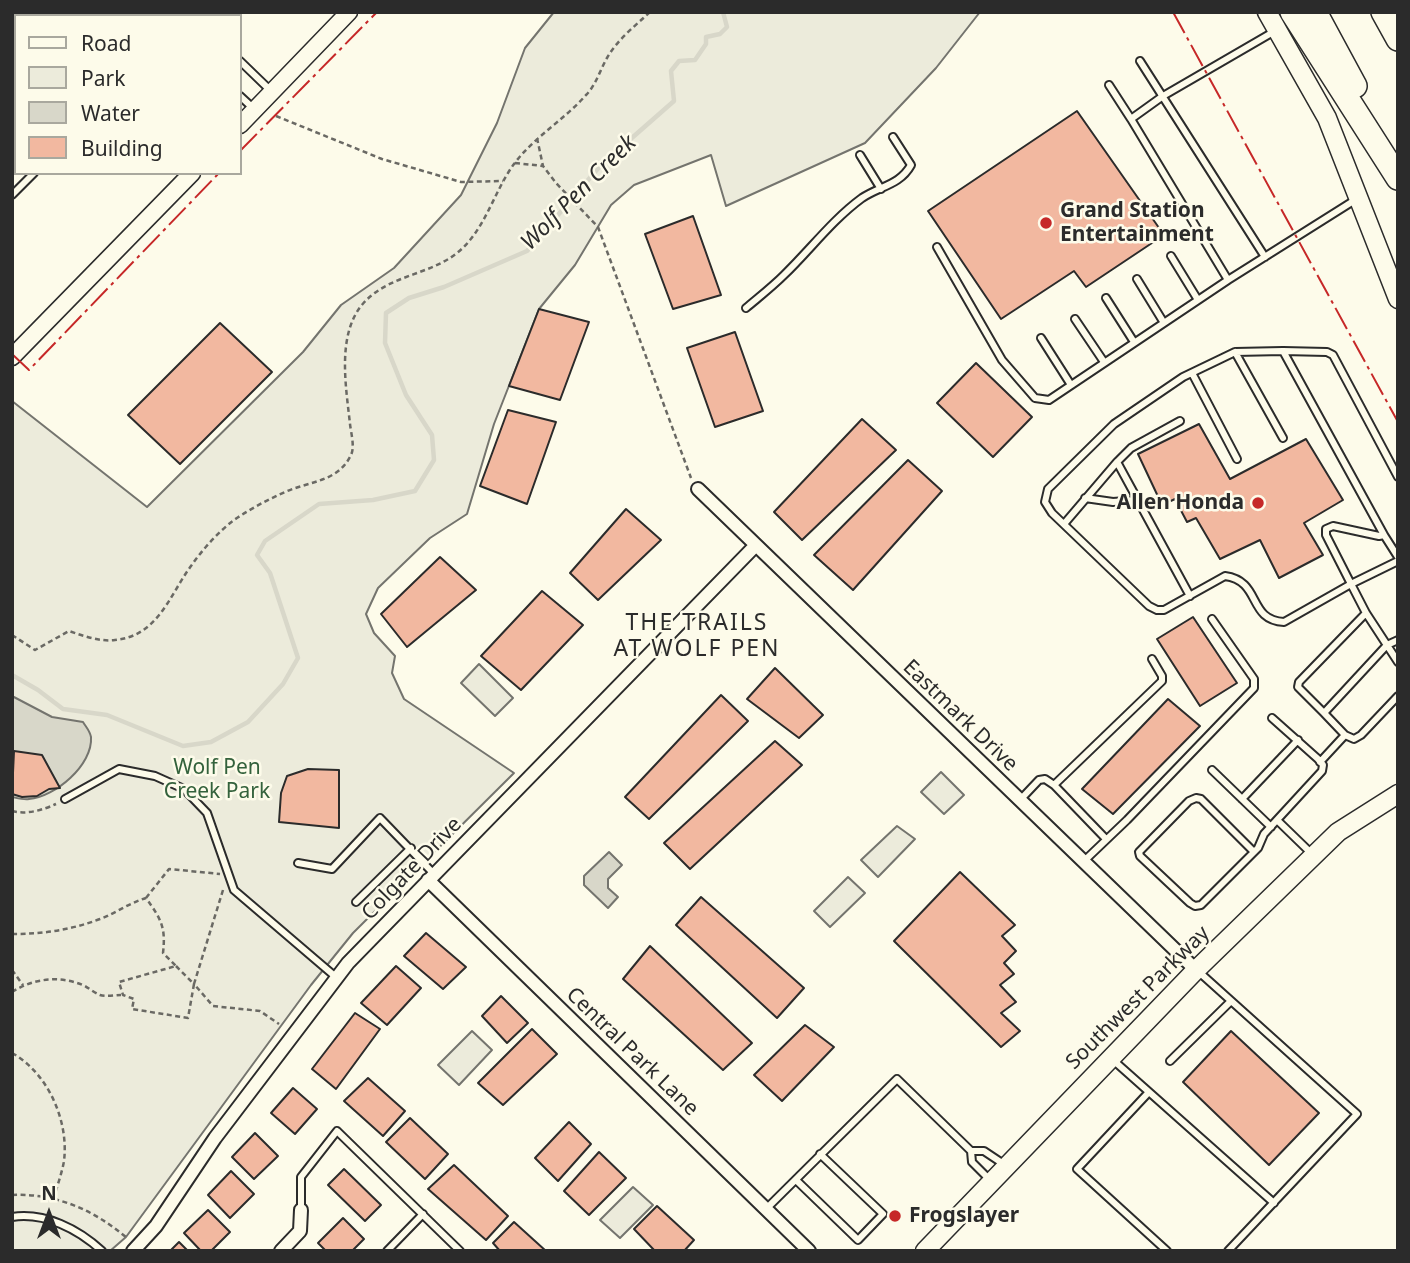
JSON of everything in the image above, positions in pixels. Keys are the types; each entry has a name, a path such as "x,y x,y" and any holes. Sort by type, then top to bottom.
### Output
{"highway":[{"path":"1292,12 1398,178"},
{"path":"1315,12 1398,163"},
{"path":"1383,12 1398,39"}],"main road":[{"path":"1267,12 1327,118 1398,299"},
{"name":"Southwest Parkway","path":"925,1251 1005,1165 1196,970 1314,855 1338,832 1398,794"}],"street":[{"path":"242,123 349,12"},
{"path":"12,357 190,175"},
{"name":"Eastmark Drive","path":"698,489 1196,970"},
{"name":"Colgate Drive","path":"134,1249 156,1226 215,1138 348,963 756,545"},
{"name":"Central Park Lane","path":"431,877 809,1251"},
{"path":"281,1251 300,1231 301,1210"}],"lane":[{"path":"1131,119 1163,96 1276,30"},
{"path":"1140,61 1265,257"},
{"path":"242,63 271,91"},
{"path":"1110,85 1228,280"},
{"path":"242,98 254,110"},
{"path":"746,308 864,197 906,173 911,164 893,137"},
{"path":"860,155 881,189"},
{"path":"12,195 32,175"},
{"path":"937,247 1002,360 1035,398 1049,400 1228,280 1359,198"},
{"path":"1171,256 1198,300"},
{"path":"1138,279 1164,323"},
{"path":"1106,298 1134,342"},
{"path":"1075,319 1104,362"},
{"path":"1041,338 1071,385"},
{"path":"1283,351 1398,559 1284,622 1272,621 1263,615 1245,583 1225,576 1164,610 1157,610 1052,513 1045,502 1048,489 1114,424 1192,373 1235,352 1283,351 1327,352 1332,355 1398,477"},
{"path":"1235,352 1283,438"},
{"path":"1192,373 1237,459"},
{"path":"1064,524 1131,448 1180,421"},
{"path":"1117,462 1190,596"},
{"path":"1086,498 1113,502 1139,500"},
{"path":"1384,535 1333,526 1326,529 1326,535 1366,613 1398,662"},
{"path":"1366,613 1299,681 1298,687 1345,735 1354,739 1398,696"},
{"path":"1083,862 1254,688 1254,679 1212,619"},
{"path":"1324,713 1387,645 1398,640"},
{"path":"1054,785 1162,681 1152,659"},
{"path":"1254,852 1201,799 1196,798 1189,801 1139,852 1140,856 1195,906 1201,905 1254,852 1271,827 1322,771 1323,765 1272,718"},
{"path":"1320,762 1345,735"},
{"path":"1242,799 1298,740"},
{"path":"65,799 119,769 155,776 184,789 206,813 234,891 337,978"},
{"path":"1212,770 1271,827"},
{"path":"1019,800 1039,780 1045,779 1106,839"},
{"path":"298,863 332,869 380,818 411,848 431,877"},
{"path":"1277,820 1314,855"},
{"path":"356,902 411,848"},
{"path":"1196,970 1357,1114 1228,1251"},
{"path":"1170,1061 1231,1001"},
{"path":"1111,1058 1274,1203"},
{"path":"766,1209 897,1079 971,1151 972,1162 992,1181"},
{"path":"1149,1092 1077,1169 1167,1251"},
{"path":"301,1210 301,1177 337,1131 460,1251"},
{"path":"971,1151 984,1151 1005,1165"},
{"path":"796,1180 858,1240 883,1214 820,1154"},
{"path":"387,1251 423,1214"},
{"path":"12,1217 52,1220 77,1231 102,1251"}],"path":[{"path":"12,635 35,650 69,631 100,640 117,640 136,635 151,626 190,567 222,529 252,508 287,491 325,480 343,470 353,452 346,343 351,324 361,306 380,288 428,269 458,253 476,232 515,163 537,138 565,118 589,92 608,56 629,30 650,12"},
{"path":"276,116 382,159 461,182 503,181"},
{"path":"537,138 543,166 556,183 587,213 602,236 687,469 698,489"},
{"path":"515,163 543,166"},
{"path":"12,811 19,813 44,809 65,799"},
{"path":"12,934 71,929 103,918 129,903 146,898 169,869 228,874 194,984 188,1018 132,1010 134,999 123,995 101,996 83,985 63,980 42,979 12,992"},
{"path":"146,898 159,916 165,933 163,953 212,1006 260,1011 279,1024"},
{"path":"123,995 119,982 176,966"},
{"path":"12,970 23,985"},
{"path":"12,1053 39,1077 55,1101 61,1121 64,1160 54,1198"},
{"path":"12,1195 54,1198 89,1212 107,1222 134,1249"}],"green space":[{"name":"Wolf Pen Creek Park","path":"554,12 980,12 936,68 865,143 726,206 711,155 634,185 611,205 575,265 539,309 494,424 467,514 430,538 378,588 366,614 374,633 395,656 392,673 404,699 514,773 353,933 311,985 126,1237 110,1251 12,1251 12,401 147,507 303,352 341,305 394,268 461,195 497,123 525,48"},
{"path":"479,664 513,698 495,716 461,683"},
{"path":"941,772 964,795 944,814 921,792"},
{"path":"897,826 915,839 878,877 861,860"},
{"path":"848,877 865,893 830,927 814,911"},
{"path":"472,1031 492,1050 459,1085 438,1065"},
{"path":"633,1187 653,1205 620,1238 600,1220"}],"water":[{"path":"12,696 52,717 83,722 91,737 90,748 79,768 61,786 39,797 12,797"},
{"path":"609,852 622,865 608,879 608,888 618,897 608,908 584,885 584,876"}],"building":[{"name":"Grand Station Entertainment","path":"1077,111 1164,235 1086,287 1074,271 1001,319 928,211"},
{"path":"693,216 721,295 673,309 645,234"},
{"path":"539,309 589,322 560,400 509,386"},
{"path":"220,323 272,372 180,464 128,415"},
{"path":"735,332 763,411 715,427 687,348"},
{"path":"976,363 1032,417 993,457 937,403"},
{"path":"508,410 556,422 527,504 480,486"},
{"path":"862,419 896,450 802,540 774,512"},
{"name":"Allen Honda","path":"1199,424 1230,479 1306,439 1343,500 1304,523 1323,555 1279,578 1260,540 1220,559 1196,518 1187,522 1175,499 1162,505 1138,454"},
{"path":"908,460 942,491 853,590 814,555"},
{"path":"626,509 661,540 598,600 570,573"},
{"path":"440,557 476,590 407,647 381,614"},
{"path":"542,591 583,625 521,690 481,656"},
{"path":"1193,617 1237,683 1200,706 1157,639"},
{"path":"775,668 823,715 799,738 747,699"},
{"path":"721,695 748,721 649,819 625,797"},
{"path":"1168,699 1200,726 1113,814 1082,789"},
{"path":"775,741 802,765 690,869 664,843"},
{"path":"14,751 42,755 60,788 49,789 37,796 22,797 12,794"},
{"path":"308,769 339,770 339,828 279,822 281,793 287,776"},
{"path":"960,872 1015,925 1002,936 1016,951 1004,963 1014,974 1000,985 1016,1002 1001,1013 1020,1031 1001,1047 894,941"},
{"path":"701,897 804,988 777,1018 676,925"},
{"path":"426,933 466,967 443,989 404,956"},
{"path":"650,946 752,1043 723,1070 623,979"},
{"path":"396,966 421,988 387,1025 361,1003"},
{"path":"501,996 528,1023 507,1043 482,1016"},
{"path":"355,1013 380,1029 336,1089 312,1069"},
{"path":"805,1025 834,1047 782,1101 754,1075"},
{"path":"532,1029 557,1054 503,1105 478,1083"},
{"path":"1231,1031 1319,1113 1269,1165 1183,1082"},
{"path":"368,1078 405,1111 383,1136 344,1101"},
{"path":"293,1088 317,1109 295,1134 271,1113"},
{"path":"410,1118 448,1154 425,1179 386,1142"},
{"path":"569,1122 591,1144 558,1181 535,1158"},
{"path":"255,1133 278,1156 254,1179 232,1157"},
{"path":"599,1152 626,1178 589,1215 564,1191"},
{"path":"454,1165 508,1216 486,1240 428,1189"},
{"path":"344,1169 381,1205 365,1221 328,1185"},
{"path":"231,1171 254,1194 230,1218 208,1195"},
{"path":"657,1206 694,1240 684,1251 655,1251 634,1229"},
{"path":"208,1210 230,1232 211,1251 201,1251 184,1233"},
{"path":"343,1218 364,1239 352,1251 326,1251 318,1243"},
{"path":"514,1222 546,1251 500,1251 493,1243"},
{"path":"179,1242 188,1251 170,1251"}],"waterway":[{"name":"Wolf Pen Creek","path":"12,675 63,709 107,715 183,746 211,742 248,722 283,684 298,658 270,573 257,555 265,541 319,504 373,500 415,491 434,460 432,435 406,395 385,343 386,313 409,298 444,287 527,251 601,165 674,101 671,71 679,61 695,60 706,44 706,37 720,34 727,27 723,12"}],"power":[{"path":"242,149 377,12"},
{"path":"1173,12 1398,422"},
{"path":"12,354 29,370 217,175"}],"place":[{"name":"Grand Station Entertainment","path":"1046,223"},
{"name":"Allen Honda","path":"1258,503"},
{"name":"Frogslayer","path":"895,1216"}],"district":[{"name":"THE TRAILS AT WOLF PEN","path":"697,636"}]}
